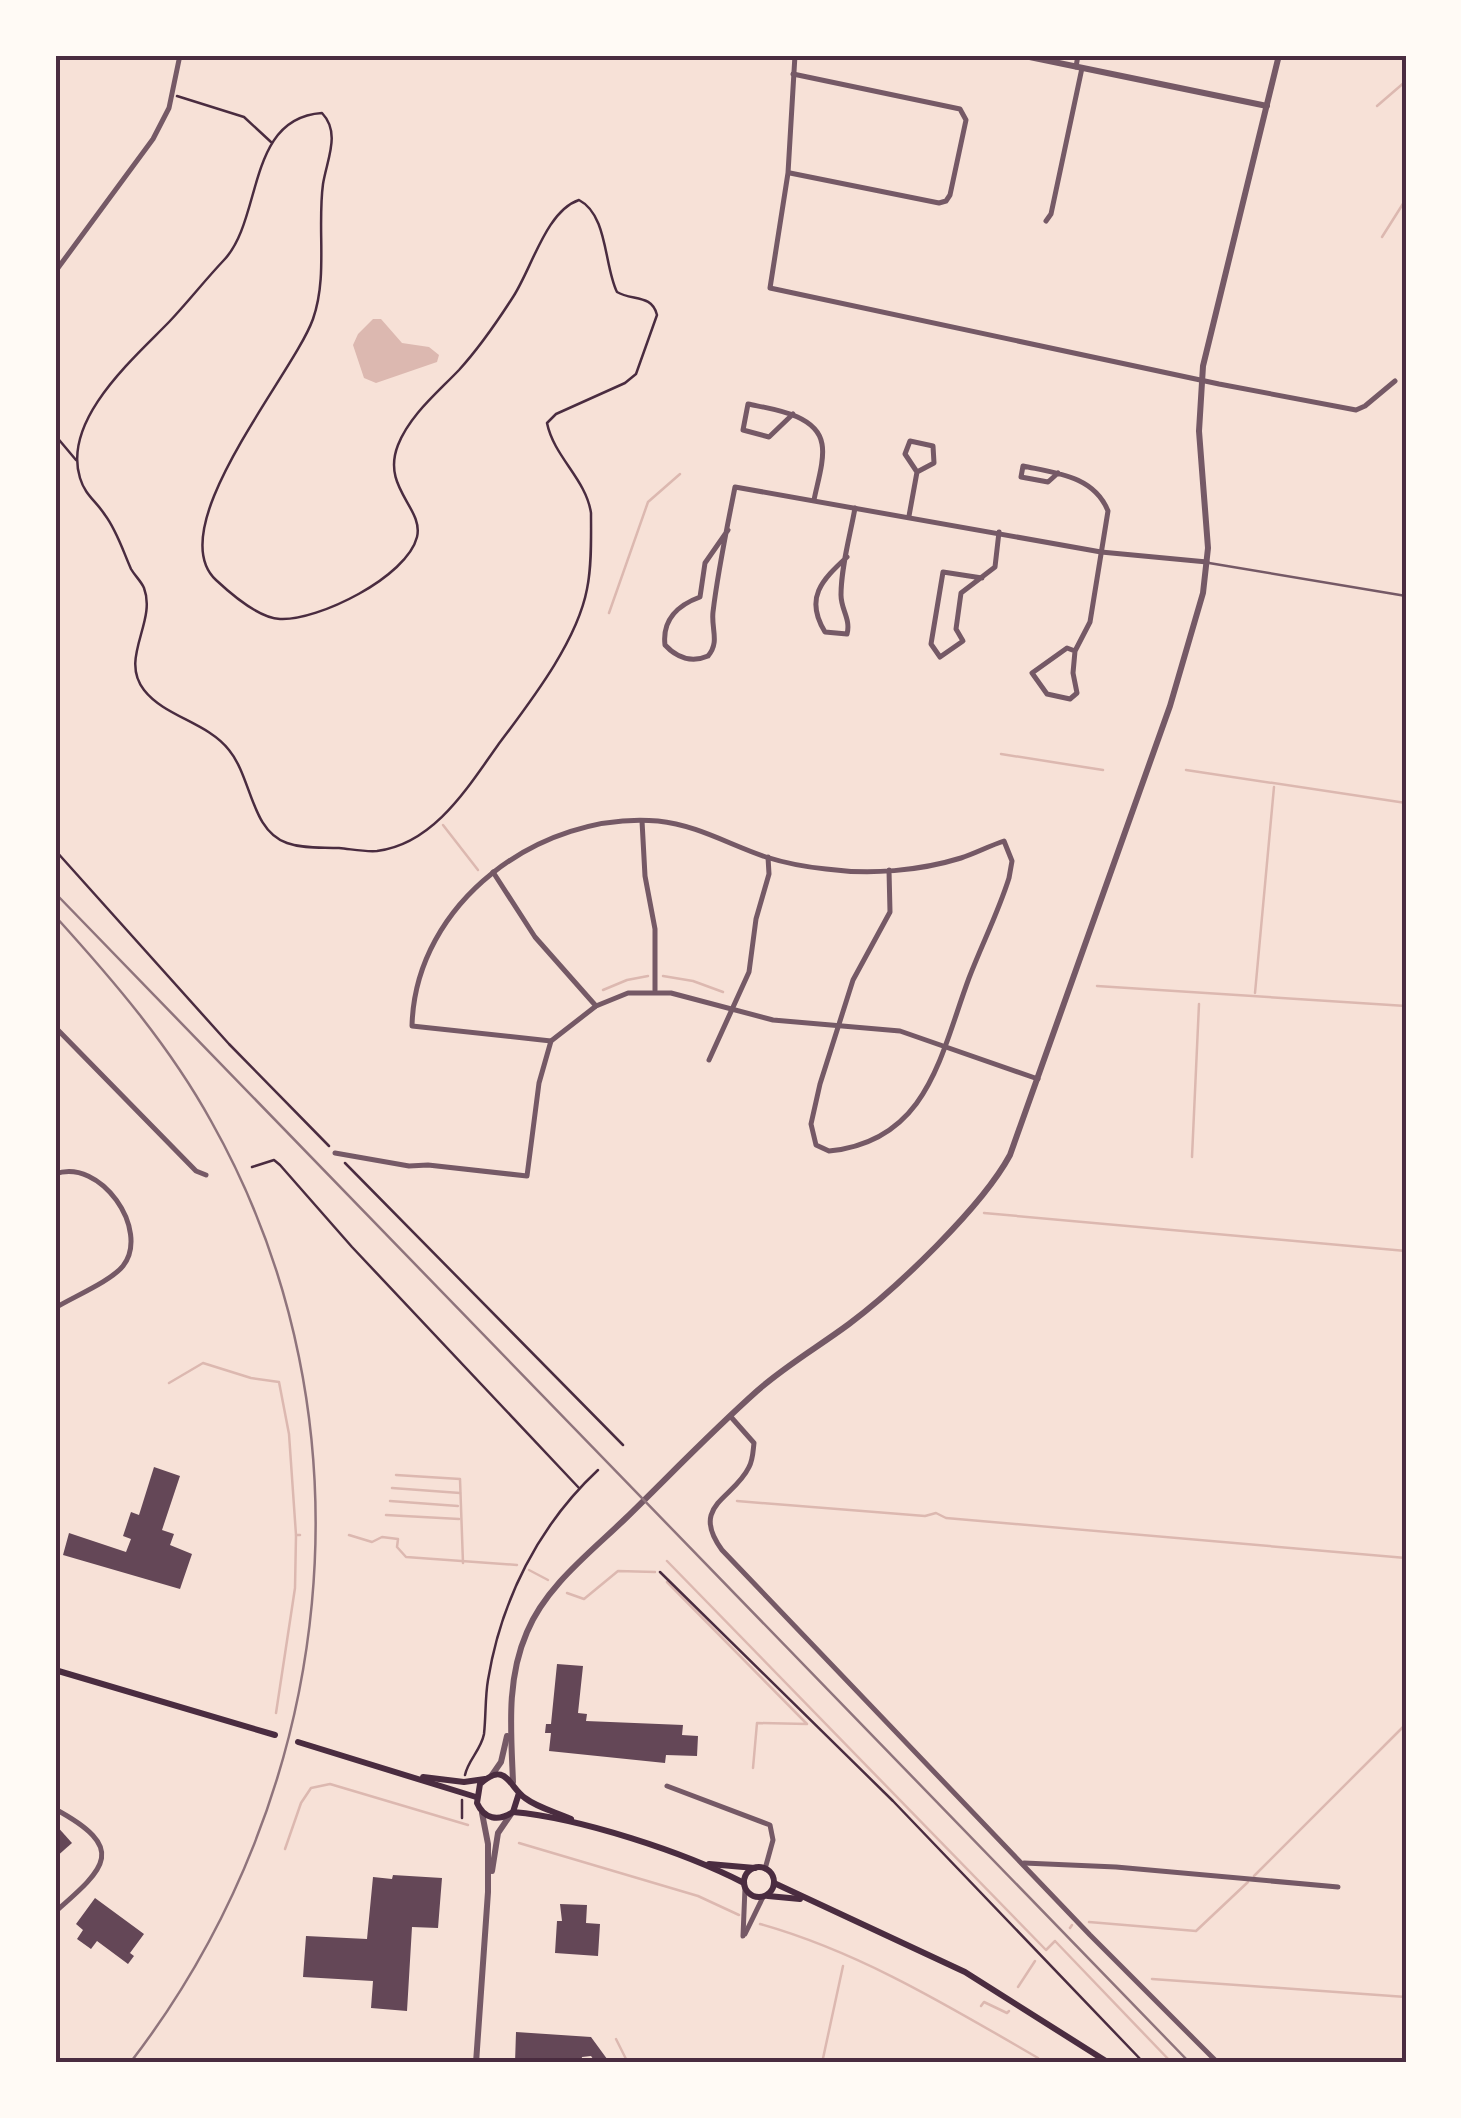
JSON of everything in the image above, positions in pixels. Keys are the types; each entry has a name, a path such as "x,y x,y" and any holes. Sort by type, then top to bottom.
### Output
{"main road":[{"path":"55,1670 275,1736"},
{"path":"298,1742 476,1798 482,1812 492,1818 512,1813 584,1825"},
{"path":"412,1777 464,1782 502,1776 513,1782 519,1793 584,1825 702,1864 744,1886 752,1896 804,1899"},
{"path":"476,1798 488,1778"},
{"path":"512,1813 519,1793"},
{"path":"702,1864 766,1869 774,1882 804,1899 862,1921 965,1972 1109,2063"},
{"path":"744,1886 746,1874 754,1868"},
{"path":"765,1896 774,1882"}],"street":[{"path":"55,272 153,139 168,108 180,55"},
{"path":"795,55 788,173 770,288 1356,410 1395,381"},
{"path":"1020,55 1267,106"},
{"path":"1046,221 1051,214 1079,68 1078,55"},
{"path":"488,1778 501,1762 510,1725 518,1656 541,1607 572,1570 772,1379 864,1312 966,1214 1010,1154 1170,706 1198,612 1208,562 1201,380 1212,320 1279,55"},
{"path":"788,173 938,203 946,201 966,120 960,109 794,74"},
{"path":"792,414 769,438 743,430 748,404 792,414 816,434 822,445 814,500"},
{"path":"910,516 917,472 905,454 910,440 936,450 934,463 917,472"},
{"path":"1058,473 1048,482 1021,477 1023,466 1058,473 1074,478 1095,490 1108,511 1090,622 1075,651 1073,673 1077,692 1070,698 1047,694 1032,672 1067,648 1075,651"},
{"path":"714,601 700,598 674,612 664,638 670,650 690,660 708,656 714,648 714,601 735,487 1101,552 1208,562"},
{"path":"847,557 820,582 816,617 825,632 847,634 850,624 840,598 847,557 855,508"},
{"path":"700,598 705,563 728,530"},
{"path":"982,578 943,572 931,644 940,657 963,641 956,629 962,593 982,578 995,568 999,532"},
{"path":"642,821 645,876 655,929 655,990"},
{"path":"551,1042 412,1026 412,1000 430,950 458,909 493,872 520,852 557,834 599,823 642,821 693,828 768,858 825,869 889,870 946,862 1004,841 1011,854 1012,869 928,1088 901,1122 874,1140 829,1152 813,1140 811,1124 853,980 890,912 889,870"},
{"path":"709,1060 749,972 756,919 770,874 768,858"},
{"path":"493,872 535,936 596,1006"},
{"path":"335,1153 410,1166 527,1176 542,1063 551,1042 596,1006 628,993 655,990 773,1020 900,1030 1038,1079"},
{"path":"55,1027 196,1171 206,1175"},
{"path":"55,1174 80,1170 104,1184 127,1221 131,1241 127,1258 117,1272 55,1308"},
{"path":"731,1417 754,1443 752,1463 715,1505 710,1526 714,1539 1218,2063"},
{"path":"510,1725 513,1782"},
{"path":"668,1786 770,1826 774,1840 766,1869"},
{"path":"55,1809 84,1825 100,1848 100,1866 55,1912"},
{"path":"476,2063 488,1892 487,1831 482,1812"},
{"path":"488,1892 498,1833 512,1813"},
{"path":"1024,1863 1116,1867 1338,1887"},
{"path":"744,1886 743,1936 765,1896"}],"lane":[{"path":"1208,562 1406,596"}],"path":[{"path":"177,96 244,117 272,143"},
{"path":"55,435 76,460 89,498 104,512 132,572 144,588 148,610 138,645 136,676 144,690 200,725 229,750 244,773 272,837 312,848 378,851 397,845 441,819 456,804 534,698 578,615 587,590 589,501 550,438 547,423 556,414 625,383 636,374 657,315 655,306 646,299 617,292 606,266 601,234 587,204 579,200 567,204 545,234 529,272 487,336 417,413 400,440 392,462 396,484 418,526 418,536 409,552 377,581 341,604 304,617 276,619 227,590 202,561 202,537 215,493 313,319 321,280 320,210 333,136 332,123 322,113 309,114 272,143 259,171 240,240 105,389 85,426 76,460"},
{"path":"55,850 229,1044 623,1445"},
{"path":"252,1167 267,1160 280,1165 579,1488"},
{"path":"464,1777 481,1745 488,1679 510,1600 538,1543 579,1488 598,1470"},
{"path":"660,1572 893,1801 1144,2063"},
{"path":"462,1795 462,1818"}],"shaded area":[{"path":"373,319 381,319 402,343 429,347 439,355 437,362 376,383 364,378 353,345"}],"building":[{"path":"154,1467 180,1476 162,1530 174,1534 170,1545 192,1554 180,1589 63,1555 69,1533 126,1552 131,1539 123,1536 131,1512 139,1515"},
{"path":"557,1664 583,1666 578,1713 587,1714 586,1721 683,1725 682,1735 698,1736 697,1756 666,1755 665,1763 549,1751 551,1733 545,1733 546,1724 551,1724"},
{"path":"55,1824 72,1843 55,1858"},
{"path":"393,1875 442,1878 438,1928 412,1927 407,2011 371,2008 373,1981 303,1977 306,1936 367,1939 373,1877 392,1879"},
{"path":"95,1898 144,1934 130,1953 134,1956 128,1964 97,1941 91,1949 77,1939 83,1930 76,1924"},
{"path":"560,1904 587,1905 586,1923 600,1924 598,1956 555,1953 557,1921 562,1921"},
{"path":"516,2032 591,2037 610,2063 596,2063 591,2056 582,2057 581,2063 515,2063"}],"waterway":[{"path":"1377,106 1406,81"},
{"path":"1382,237 1406,199"},
{"path":"609,613 648,502 680,474"},
{"path":"1001,754 1103,770"},
{"path":"1186,770 1406,803"},
{"path":"1255,993 1274,787"},
{"path":"443,825 478,870"},
{"path":"603,990 648,976"},
{"path":"663,976 723,992"},
{"path":"1097,986 1406,1006"},
{"path":"1192,1157 1199,1004"},
{"path":"984,1213 1406,1251"},
{"path":"169,1383 203,1363 279,1382 289,1434 296,1535"},
{"path":"396,1475 460,1479 463,1563"},
{"path":"392,1488 460,1493"},
{"path":"390,1501 458,1506"},
{"path":"737,1501 925,1516 936,1513 946,1518 1406,1558"},
{"path":"386,1515 459,1519"},
{"path":"276,1713 295,1588 296,1535 300,1535"},
{"path":"349,1535 372,1542 382,1537 398,1539 397,1547 406,1557 517,1565"},
{"path":"667,1561 1046,1950 1055,1941 1172,2063"},
{"path":"529,1570 548,1580"},
{"path":"567,1593 584,1599 618,1571 655,1572"},
{"path":"667,1582 807,1724 757,1723 753,1768"},
{"path":"1254,1876 1406,1724"},
{"path":"285,1849 301,1803 311,1788 330,1784 468,1825"},
{"path":"519,1843 698,1896 739,1915"},
{"path":"1089,1922 1196,1931 1248,1882"},
{"path":"760,1924 833,1950 904,1982 1038,2058 1034,2063"},
{"path":"1018,1987 1035,1961"},
{"path":"822,2063 843,1966"},
{"path":"1152,1979 1406,1997"},
{"path":"981,2006 984,2002 1009,2011"},
{"path":"616,2039 628,2063"}],"railway":[{"path":"55,893 1190,2063"},
{"path":"55,916 119,989 177,1066 211,1121 265,1237 299,1357 314,1480 312,1603 292,1725 254,1844 200,1957 130,2063"}]}
